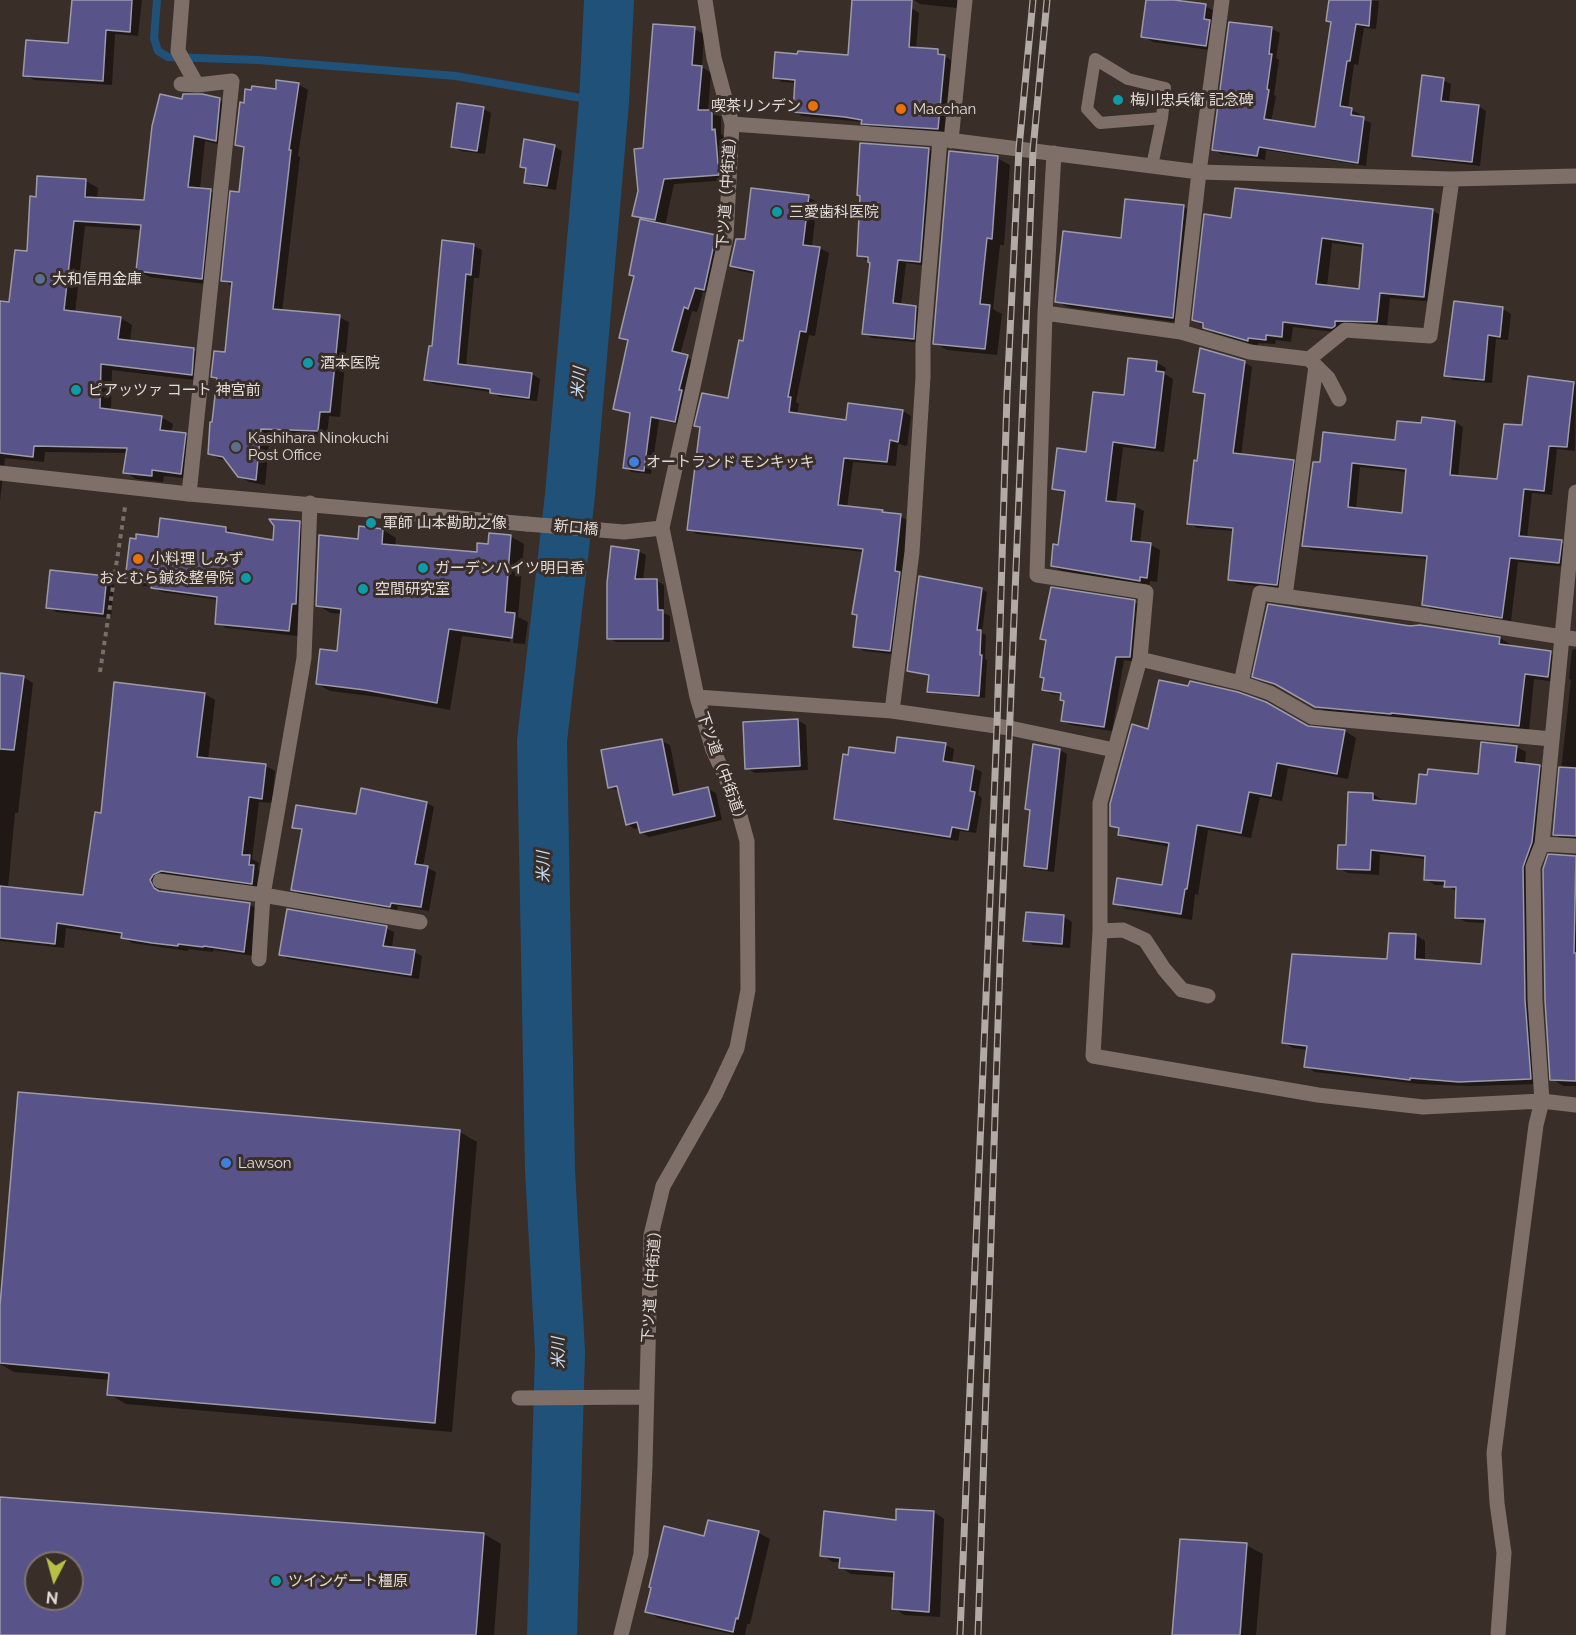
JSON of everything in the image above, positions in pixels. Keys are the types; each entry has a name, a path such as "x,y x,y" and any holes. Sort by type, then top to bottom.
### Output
{"street":[{"path":"182,0 178,51 189,85 232,81 189,494"},
{"name":"下ツ道（中街道）","path":"621,1635 641,1554 651,1235 663,1186 715,1095 737,1048 748,990 747,841 735,798 713,750 697,698 662,528 726,237 732,124 714,58 705,0"},
{"path":"892,711 912,552 923,344 946,140 965,0"},
{"path":"1181,332 1222,0"},
{"path":"732,124 946,140 1199,172 1452,179 1576,176"},
{"path":"1054,153 1045,313 1037,575 1146,592 1140,659 1100,803 1100,931 1093,1056 1318,1095 1423,1107 1542,1101 1576,1105"},
{"path":"1286,596 1312,363 1345,330 1431,336 1452,179"},
{"path":"1045,313 1181,332 1250,352 1312,363 1328,378 1339,399"},
{"name":"新口橋","path":"0,473 189,494 527,524 624,532 662,528"},
{"path":"1498,1635 1504,1553 1497,1503 1494,1453 1536,1125 1542,1101 1535,1000 1533,867 1542,844 1551,740 1569,638 1576,492"},
{"path":"259,959 263,895 304,658 310,503"},
{"path":"1241,683 1260,593 1569,638"},
{"path":"1140,659 1241,683 1270,693 1312,717 1551,740"},
{"path":"697,698 892,711 1010,728 1114,750"},
{"path":"1542,844 1576,846"},
{"path":"160,881 263,895 420,922"},
{"path":"1100,931 1124,930 1145,940 1164,969 1182,990 1208,996"},
{"path":"519,1398 646,1396"}],"lane":[{"path":"1152,166 1162,118 1165,88 1128,79 1095,60 1087,109 1100,123 1162,118"}],"path":[{"path":"100,672 128,486"}],"building":[{"path":"72,0 132,0 130,32 106,30 103,81 23,76 26,40 68,43"},
{"path":"852,0 912,0 909,47 938,49 938,54 945,55 938,129 861,124 862,120 793,112 795,80 773,78 775,52 797,54 798,51 848,55"},
{"path":"1146,0 1174,0 1206,4 1204,19 1210,20 1206,46 1141,37"},
{"path":"1329,0 1371,0 1369,26 1356,24 1340,106 1352,108 1351,115 1364,117 1358,163 1259,147 1257,156 1212,150 1229,22 1272,27 1269,54 1272,54 1267,89 1269,90 1264,119 1315,127 1331,22 1326,21"},
{"path":"653,24 695,27 692,65 702,66 698,110 712,110 712,130 715,129 719,175 664,179 655,220 632,216 638,191 634,149 643,148"},
{"path":"1422,75 1444,78 1441,101 1479,105 1472,162 1412,156"},
{"path":"276,80 299,83 289,150 291,150 273,309 340,315 330,412 320,412 318,431 261,429 256,480 238,477 223,457 208,454 217,378 211,377 214,351 225,352 232,282 221,281 230,191 239,192 244,147 235,145 240,102 244,103 245,89 251,90 252,86 276,89"},
{"path":"160,94 182,99 183,94 202,94 220,98 216,141 194,136 188,187 211,189 202,279 136,271 141,225 74,221 64,310 121,317 118,339 194,348 192,375 101,364 100,408 162,416 160,430 186,433 181,474 152,470 152,476 123,473 127,448 34,446 33,457 0,453 0,301 9,302 15,250 27,251 30,196 36,197 37,176 86,179 85,197 144,200 152,126"},
{"path":"457,103 484,107 477,151 451,147"},
{"path":"524,139 555,145 547,186 524,183 526,168 520,167"},
{"path":"860,143 929,148 920,262 898,260 893,303 916,306 914,339 862,334 870,263 868,257 857,256"},
{"path":"949,151 998,156 992,239 987,238 980,304 990,305 985,349 933,344"},
{"path":"751,188 809,195 803,245 820,247 806,332 800,331 788,397 791,397 789,412 846,420 848,403 903,410 898,442 890,440 887,462 844,458 838,505 901,514 895,571 900,572 890,651 853,647 857,615 852,614 863,549 687,530 700,427 694,426 702,393 728,398 739,340 743,341 754,271 730,266 736,239 745,239"},
{"path":"1235,188 1433,209 1424,297 1380,293 1377,322 1335,321 1335,326 1332,328 1283,322 1282,337 1266,335 1266,340 1248,338 1248,341 1203,328 1203,323 1192,320 1204,214 1231,218","holes":["1322,238 1363,244 1359,289 1316,284"]},
{"path":"1125,199 1184,205 1173,318 1055,302 1063,231 1121,238"},
{"path":"640,219 716,235 704,290 695,288 688,309 684,307 672,351 688,355 679,390 682,390 675,422 651,417 644,471 623,468 630,413 613,409 628,340 619,338 634,276 629,275"},
{"path":"442,240 474,244 471,275 466,274 458,364 532,373 529,398 490,393 490,389 424,380 429,346 432,346"},
{"path":"1454,301 1503,307 1500,337 1488,335 1484,380 1444,376"},
{"path":"1200,348 1245,361 1233,453 1294,460 1277,585 1228,580 1233,528 1187,524 1194,460 1197,461 1205,394 1193,392"},
{"path":"1128,358 1157,361 1156,371 1164,372 1155,448 1113,442 1106,501 1135,504 1131,541 1151,543 1147,578 1140,577 1140,581 1051,566 1053,544 1058,545 1065,491 1052,489 1057,448 1086,452 1093,392 1124,395"},
{"path":"1528,376 1574,382 1567,447 1549,446 1544,491 1524,489 1519,536 1562,540 1559,563 1510,558 1502,618 1422,605 1427,556 1302,546 1313,462 1320,462 1323,432 1395,440 1397,421 1421,423 1422,417 1455,421 1450,475 1497,479 1504,424 1522,425","holes":["1352,463 1406,469 1402,513 1348,507"]},
{"path":"160,518 226,527 226,532 273,540 274,526 269,519 300,521 296,604 292,604 289,631 215,624 217,597 151,588 152,583 125,580 130,538 136,539 136,534 158,537"},
{"path":"359,526 383,529 382,544 477,552 477,543 488,544 489,533 511,535 505,612 515,613 512,638 449,629 437,703 316,684 320,649 337,651 341,609 316,606 319,535 358,539"},
{"path":"611,546 639,550 635,579 657,579 658,610 663,610 663,639 607,639 607,583"},
{"path":"50,570 107,576 103,614 46,608"},
{"path":"919,576 982,588 977,630 981,630 980,655 982,655 979,696 927,692 929,675 907,671"},
{"path":"1051,587 1135,600 1130,657 1116,657 1104,727 1061,721 1064,701 1060,700 1061,693 1042,690 1044,678 1040,677 1046,640 1040,639"},
{"path":"1268,604 1500,637 1499,644 1551,651 1548,677 1525,674 1519,726 1315,707 1275,684 1252,677"},
{"path":"0,673 24,676 14,750 0,749"},
{"path":"1159,680 1188,686 1190,681 1238,692 1266,702 1308,726 1345,730 1337,774 1277,763 1271,796 1249,792 1241,833 1197,825 1181,914 1113,904 1117,878 1162,885 1169,843 1118,835 1119,828 1110,826 1110,804 1132,724 1148,729"},
{"path":"114,682 205,693 197,757 266,764 262,799 249,797 242,855 250,855 249,865 254,865 252,884 161,871 153,875 150,880 154,888 159,891 250,903 244,952 204,946 152,943 121,938 122,933 57,923 55,944 0,938 0,886 83,895 95,812 101,813"},
{"path":"798,719 800,766 745,769 743,722"},
{"path":"897,737 946,743 943,761 974,766 970,791 975,792 968,830 952,827 950,837 834,819 843,754 848,755 849,747 895,753"},
{"path":"662,739 673,795 708,787 715,816 640,833 637,822 626,825 617,786 608,788 601,750"},
{"path":"1481,742 1517,746 1515,762 1540,765 1532,842 1523,867 1525,1000 1531,1079 1459,1082 1410,1078 1410,1080 1304,1067 1307,1046 1282,1043 1292,954 1387,959 1389,933 1416,934 1415,959 1481,964 1485,919 1455,918 1456,887 1444,887 1445,881 1424,880 1425,856 1371,850 1370,870 1337,869 1338,845 1346,845 1348,792 1373,793 1373,800 1416,804 1419,774 1427,775 1428,769 1478,774"},
{"path":"1033,744 1060,749 1047,869 1024,866 1030,810 1025,809"},
{"path":"1559,767 1576,768 1576,836 1553,835"},
{"path":"361,788 427,802 415,864 428,866 421,907 391,903 390,907 291,890 302,829 292,828 296,805 356,814"},
{"path":"1548,854 1576,856 1574,953 1576,953 1576,1081 1550,1080 1545,1000 1543,869"},
{"path":"287,909 387,926 383,946 415,950 411,975 279,955"},
{"path":"1026,912 1064,915 1062,944 1023,941"},
{"path":"18,1092 460,1130 435,1423 107,1395 109,1373 0,1363 0,1305"},
{"name":"ツインゲート橿原","path":"0,1497 484,1533 476,1635 0,1635"},
{"path":"896,1509 934,1511 929,1612 892,1609 894,1572 839,1568 840,1558 820,1556 824,1511 896,1520"},
{"path":"708,1520 759,1531 733,1632 645,1612 664,1526 704,1536"},
{"path":"1180,1539 1247,1543 1240,1635 1172,1635"}],"waterway":[{"path":"157,0 154,38 158,51 168,57 258,60 456,76 604,102"},
{"name":"米川","path":"552,1635 560,1352 550,1170 542,741 570,495 604,102 609,0"}],"railway":[{"path":"960,1635 997,726 1007,395 1019,148 1033,0"},
{"path":"978,1635 1000,963 1033,150 1047,0"}],"place":[{"name":"梅川忠兵衛 記念碑","path":"1118,100"},
{"name":"喫茶リンデン","path":"813,106"},
{"name":"Macchan","path":"901,109"},
{"name":"三愛歯科医院","path":"777,212"},
{"name":"大和信用金庫","path":"40,279"},
{"name":"酒本医院","path":"308,363"},
{"name":"ピアッツァ コート 神宮前","path":"76,390"},
{"name":"Kashihara Ninokuchi Post Office","path":"236,447"},
{"name":"オートランド モンキッキ","path":"634,462"},
{"name":"軍師 山本勘助之像","path":"371,523"},
{"name":"小料理 しみず","path":"138,559"},
{"name":"ガーデンハイツ明日香","path":"423,568"},
{"name":"おとむら鍼灸整骨院","path":"246,578"},
{"name":"空間研究室","path":"363,589"},
{"name":"Lawson","path":"226,1163"},
{"name":"ツインゲート橿原","path":"276,1581"}]}
